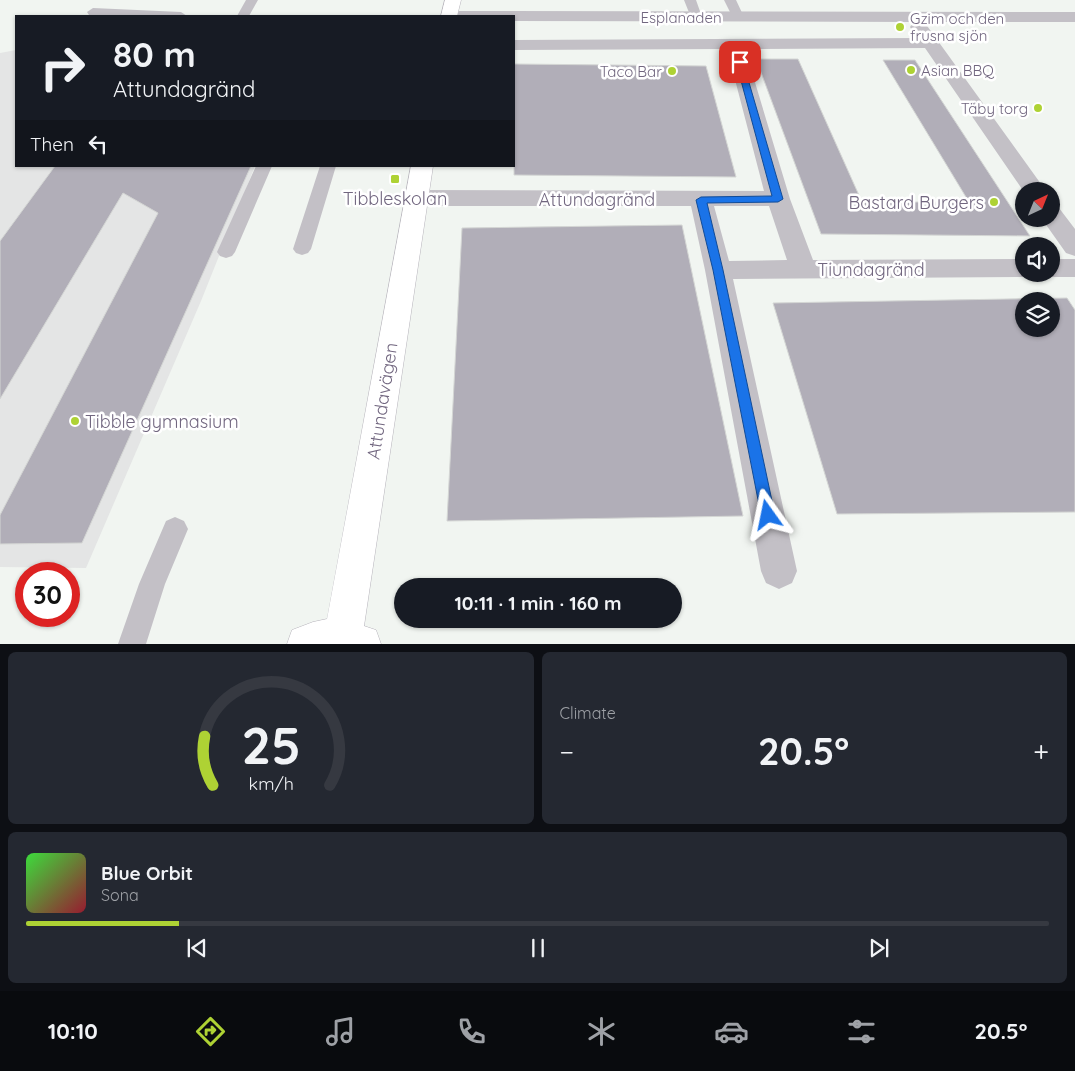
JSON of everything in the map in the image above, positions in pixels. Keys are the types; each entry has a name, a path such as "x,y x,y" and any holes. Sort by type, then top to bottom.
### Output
{"street":[{"path":"449,15 452,0"},
{"name":"Esplanaden","path":"515,16 1075,17"},
{"path":"912,18 1029,182"},
{"name":"Esplanaden","path":"515,45 735,45 928,42"},
{"path":"735,45 778,199 802,269"},
{"name":"Attundavägen","path":"353,640 422,167"},
{"name":"Attundagränd","path":"416,198 778,199"},
{"path":"701,200 718,270 779,571"},
{"path":"1060,226 1075,247"},
{"name":"Tiundagränd","path":"718,270 1015,268"},
{"path":"1060,268 1075,268"},
{"path":"306,644 315,639 353,640"}],"lane":[{"path":"244,15 252,0"},
{"path":"690,0 696,17"},
{"path":"730,0 738,17"},
{"path":"92,12 159,15"},
{"path":"226,252 264,167"},
{"path":"302,249 328,167"},
{"path":"132,644 152,584 175,529"}],"shaded area":[{"name":"Tibble gymnasium","path":"15,50 15,167 255,167 201,301 86,568 80,568 80,562 15,562 15,567 0,567 0,53"}],"building":[{"path":"756,59 798,59 862,202 969,202 883,60 915,60 1015,213 1015,228 1025,228 1030,236 821,234"},
{"path":"515,64 706,66 736,177 514,175"},
{"name":"Tibble gymnasium","path":"54,167 251,167 82,543 0,544 0,515 158,213 123,193 0,399 0,241"},
{"path":"682,225 743,516 447,521 462,228"},
{"path":"1060,298 1067,298 1075,310 1075,512 837,514 773,303 1015,299 1015,337 1060,337"}],"place":[{"name":"Gzim och den frusna sjön","path":"900,27"},
{"name":"Asian BBQ","path":"911,70"},
{"name":"Taco Bar","path":"672,71"},
{"name":"Täby torg","path":"1038,108"},
{"name":"Tibbleskolan","path":"395,179"},
{"name":"Bastard Burgers","path":"994,202"},
{"name":"Tibble gymnasium","path":"75,421"}],"route":[{"path":"740,62 778,199 701,200 718,270 768,515"}]}
